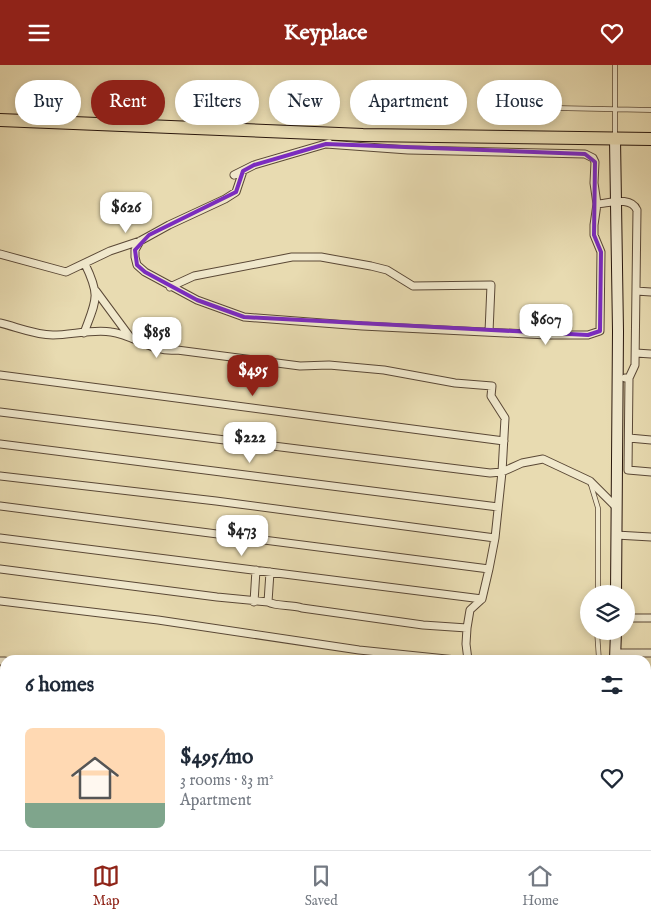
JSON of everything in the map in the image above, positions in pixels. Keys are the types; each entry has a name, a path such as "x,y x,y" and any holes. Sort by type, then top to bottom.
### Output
{"highway":[{"path":"0,120 363,135 651,139"}],"main road":[{"path":"615,139 616,585"},
{"path":"615,655 616,640"}],"street":[{"path":"234,175 266,161 363,135"},
{"path":"417,150 418,136"},
{"path":"483,152 484,137"},
{"path":"573,154 578,139"},
{"path":"140,241 135,250 135,257 137,265 145,272 197,301 244,317 362,326 489,332 588,335 600,331 601,252 594,235 597,204 594,183 595,162 590,155 417,150 326,144"},
{"path":"0,254 66,272 110,251 140,241 225,199 236,192 243,171"},
{"path":"597,204 628,202 632,203 637,210 636,365 629,378 628,470 651,472"},
{"path":"170,287 194,276 242,265 271,262 292,257 321,257 387,270 413,286 491,285 489,332"},
{"path":"84,264 96,291 130,337"},
{"path":"84,333 95,302 96,291"},
{"path":"636,291 651,292"},
{"path":"0,323 32,333 51,335 110,331 147,345 170,351 300,366 329,365 384,370 455,383 492,386 491,396 505,418 502,472 495,538 489,569 482,599 470,610 466,644 467,655"},
{"path":"636,353 651,354"},
{"path":"0,375 504,441"},
{"path":"617,377 629,378"},
{"path":"0,412 490,473 502,472 522,463 543,459 590,481 616,508"},
{"path":"629,439 651,440"},
{"path":"0,444 498,507"},
{"path":"0,476 216,501 495,538"},
{"path":"0,506 489,569"},
{"path":"616,535 651,537"},
{"path":"0,538 482,599"},
{"path":"0,569 254,602 268,602 423,625 467,628"},
{"path":"254,602 256,570"},
{"path":"268,602 270,572"},
{"path":"0,601 158,620 359,650 408,655"},
{"path":"635,618 651,618"},
{"path":"633,655 651,653"}],"lane":[{"path":"615,65 615,139"},
{"path":"562,108 615,111 651,110"},
{"path":"590,481 598,508 598,585"},
{"path":"598,640 599,655"}],"highlighted area":[{"path":"326,144 585,154 595,162 594,235 601,252 602,281 600,331 588,335 267,319 244,317 197,300 145,272 137,265 135,250 149,235 236,192 243,171 254,165"}]}
